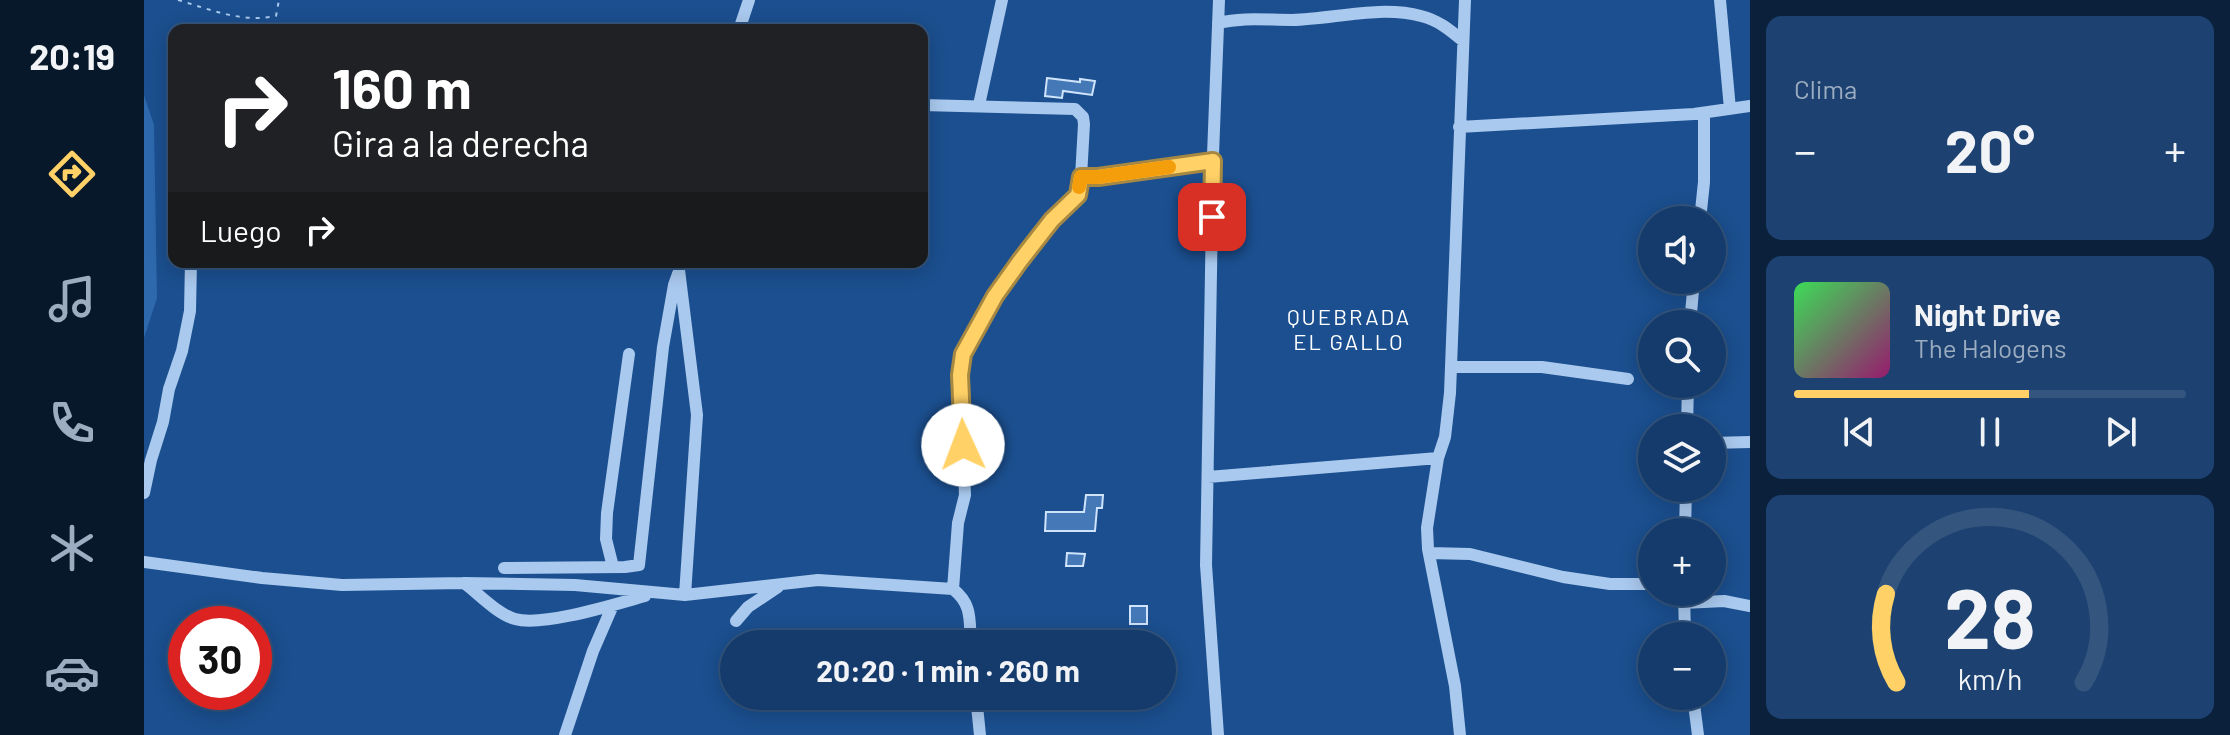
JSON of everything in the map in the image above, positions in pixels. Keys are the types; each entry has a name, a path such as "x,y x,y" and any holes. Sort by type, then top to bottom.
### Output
{"street":[{"path":"741,24 749,0"},
{"path":"979,105 1002,0"},
{"path":"1218,735 1206,565 1219,0"},
{"path":"1460,735 1427,528 1438,458 1445,437 1451,367 1465,0"},
{"path":"1720,0 1730,109"},
{"path":"1218,23 1237,19 1293,20 1364,13 1417,15 1444,25 1463,41"},
{"path":"928,105 1075,109 1084,124 1078,195 1052,220 1020,261 995,296 963,354 960,375 965,495 958,523 953,589"},
{"path":"1459,127 1704,113 1750,106"},
{"path":"1701,206 1704,113"},
{"path":"1081,177 1213,161"},
{"path":"144,493 169,389 182,351 190,311 191,268"},
{"path":"504,568 639,565 663,347 679,268"},
{"path":"679,268 697,415 685,595"},
{"path":"629,354 606,539 633,592"},
{"path":"1451,367 1542,367 1628,379"},
{"path":"1726,443 1750,442"},
{"path":"1208,477 1438,458"},
{"path":"1429,553 1470,554 1563,577 1610,584 1638,584"},
{"path":"144,562 342,585 575,585 685,595 818,580 953,589 963,597 969,610 970,630"},
{"path":"464,583 504,614 523,620 560,617 652,594"},
{"path":"736,621 748,607 780,585"},
{"path":"1726,601 1750,606"},
{"path":"565,735 593,651 613,605"},
{"path":"977,710 980,735"},
{"path":"1695,710 1698,735"}],"path":[{"path":"178,0 239,18 262,19 276,16 279,0"}],"shaded area":[{"path":"144,95 154,125 157,298 144,338"}],"building":[{"path":"1047,78 1095,81 1092,95 1063,91 1062,98 1045,96"},
{"path":"1086,495 1103,495 1102,508 1097,508 1095,531 1045,531 1046,512 1084,512"},
{"path":"1067,553 1085,554 1083,566 1066,566"},
{"path":"1130,606 1147,606 1147,624 1130,624"}],"slow traffic":[{"path":"1079,187 1081,177 1169,167"}],"district":[{"name":"QUEBRADA EL GALLO","path":"1349,330"}],"route":[{"path":"963,445 960,375 963,354 995,296 1020,261 1052,220 1078,195 1081,177 1213,161 1212,217"}]}
